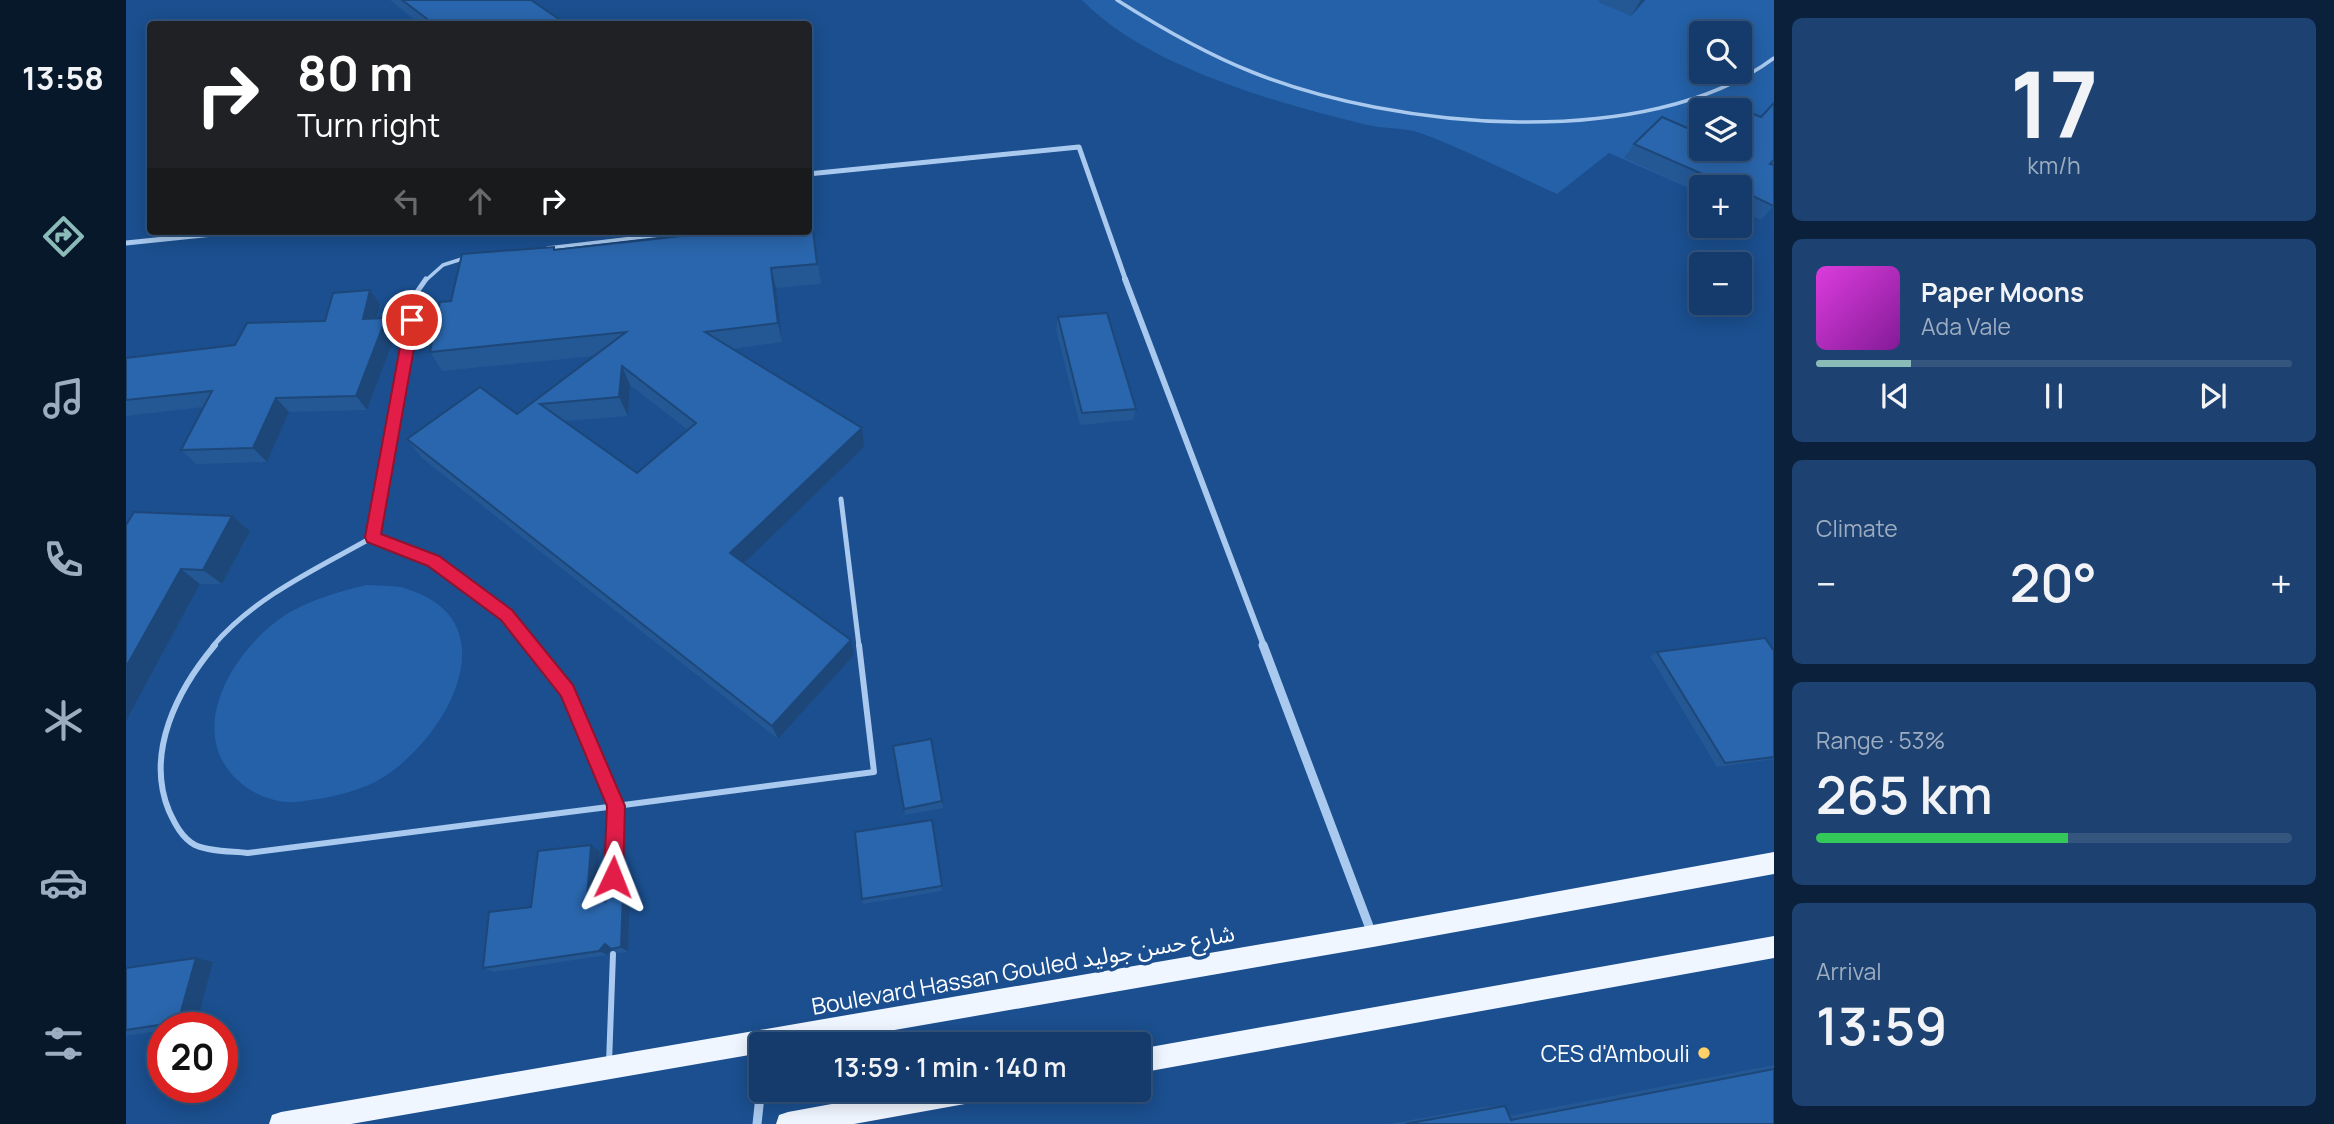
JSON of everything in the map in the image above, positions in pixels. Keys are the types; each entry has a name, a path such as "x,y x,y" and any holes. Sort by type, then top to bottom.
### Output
{"main road":[{"name":"Boulevard Hassan Gouled شارع حسن جوليد","path":"824,1032 1774,863"},
{"path":"1151,1059 1774,947"},
{"name":"Boulevard Hassan Gouled شارع حسن جوليد","path":"281,1124 749,1045"},
{"path":"788,1124 910,1102"}],"street":[{"path":"812,174 1079,146 1101,215 1373,936"},
{"path":"126,243 203,235"},
{"path":"757,1124 759,1102"}],"lane":[{"path":"1117,0 1148,23 1208,55 1280,83 1361,104 1448,118 1535,122 1616,117 1686,103 1742,81 1774,58"},
{"path":"542,249 667,235"},
{"path":"473,257 442,265 427,275 417,292 373,537 267,598 232,625 188,674 172,708 159,761 159,787 176,830 194,848 248,853 874,772 841,499"},
{"path":"373,537 434,561 506,615 567,690 616,806 612,901"},
{"path":"609,1067 613,954"}],"shaded area":[{"path":"1082,0 1774,0 1774,205 1761,220 1752,216 1752,175 1689,175 1689,188 1609,153 1557,194 1420,133 1370,126 1252,93 1176,63 1109,24"},
{"path":"367,585 404,588 437,604 456,626 462,653 458,682 445,712 426,739 402,763 367,786 337,795 295,802 274,800 253,792 242,784 224,763 215,740 215,715 222,690 235,666 252,644 292,611 329,595"}],"building":[{"path":"402,0 531,0 562,21 430,21"},
{"path":"1774,103 1774,160 1770,164 1774,165 1774,206 1752,196 1752,175 1705,175 1634,144 1662,117 1689,129 1689,161 1752,161 1752,113 1761,117"},
{"path":"812,222 817,264 771,268 778,323 705,332 862,428 730,553 851,640 772,726 407,439 480,387 517,414 626,332 430,352 440,302 451,301 462,254 554,247 554,250 691,235 812,235","holes":["622,366 696,423 637,473 540,404 619,397"]},
{"path":"370,290 363,319 386,318 356,396 276,398 253,448 181,450 212,391 126,400 126,358 235,345 247,323 325,321 333,293"},
{"path":"1107,313 1136,409 1082,413 1058,317"},
{"path":"134,512 232,516 203,570 181,569 126,667 126,525"},
{"path":"1765,638 1774,651 1774,757 1725,763 1657,652"},
{"path":"931,739 942,801 904,809 893,746"},
{"path":"932,820 942,886 862,899 855,832"},
{"path":"591,845 587,898 599,896 605,902 610,895 623,893 621,947 611,949 605,944 599,951 483,968 489,912 531,907 538,851"},
{"path":"196,958 181,1012 147,1012 147,1027 126,1030 126,968"},
{"path":"1774,1069 1774,1124 1405,1124 1505,1106 1511,1120"}],"place":[{"name":"CES d'Ambouli","path":"1704,1053"}],"route":[{"path":"412,320 373,537 434,561 506,615 567,690 616,806 613,877"}]}
